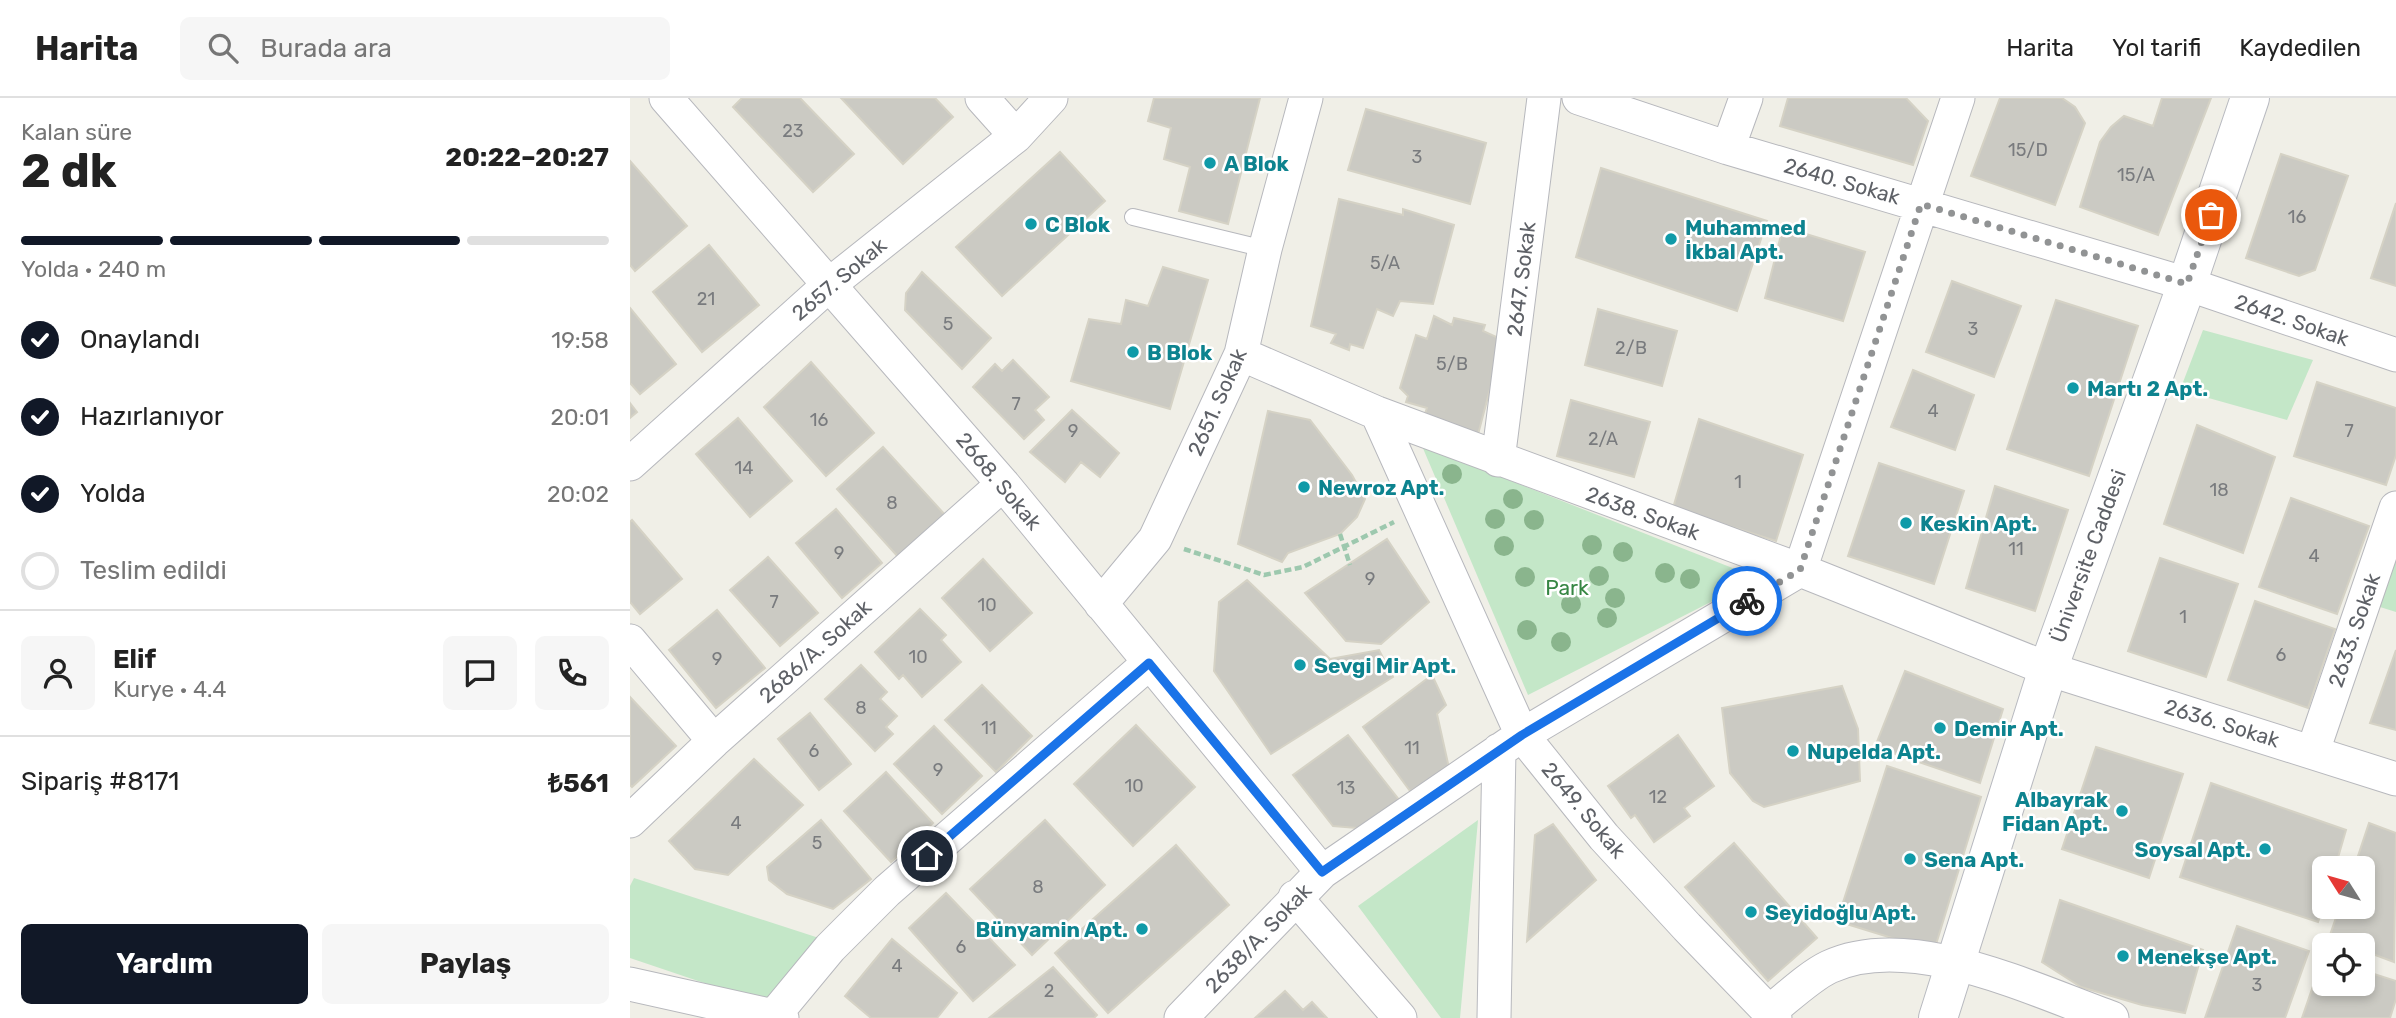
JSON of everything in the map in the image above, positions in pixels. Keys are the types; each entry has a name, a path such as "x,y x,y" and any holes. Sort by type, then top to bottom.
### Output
{"street":[{"name":"2668. Sokak","path":"666,98 1003,484 1322,872"},
{"path":"982,98 1016,136"},
{"name":"2657. Sokak","path":"630,464 830,284 1016,136 1051,98"},
{"name":"2651. Sokak","path":"1101,604 1155,539 1241,354 1265,249 1306,98"},
{"name":"2647. Sokak","path":"1498,460 1544,98"},
{"name":"2640. Sokak","path":"1579,98 1728,148 2187,284"},
{"path":"1728,148 1746,98"},
{"path":"1800,570 1958,98"},
{"name":"Üniversite Caddesi","path":"1938,1018 2048,669 2187,284 2250,98"},
{"name":"2642. Sokak","path":"2187,284 2396,355"},
{"name":"2638. Sokak","path":"1241,354 1377,413 1800,570 2048,669"},
{"name":"2649. Sokak","path":"1377,413 1420,509 1510,743 1604,837 1772,1015"},
{"name":"2686/A. Sokak","path":"630,821 714,741 1003,484"},
{"name":"2633. Sokak","path":"2313,751 2396,508"},
{"name":"2638/A. Sokak","path":"1181,1018 1322,872 1510,743 1800,570"},
{"path":"630,641 714,741"},
{"path":"630,984 776,1017 830,948 887,891 1149,663"},
{"name":"2636. Sokak","path":"2048,669 2396,779"},
{"path":"1494,1018 1510,743"},
{"path":"1295,897 1400,1018"},
{"path":"1772,1015 1828,967 1854,958 1900,954 1957,962 2112,1018"}],"lane":[{"path":"1133,217 1265,249"}],"path":[{"path":"1155,539 1264,575 1303,568 1420,509"},
{"path":"1340,534 1350,565"}],"green space":[{"path":"2203,330 2313,360 2287,420 2180,390"},
{"name":"Park","path":"1422,446 1758,578 1528,695"},
{"path":"2396,554 2396,612 2380,607"},
{"path":"1478,820 1460,1018 1441,1018 1358,906"},
{"path":"634,878 819,938 766,1004 630,958 630,886"}],"building":[{"path":"742,98 800,98 854,154 813,192 733,107"},
{"path":"841,98 935,98 953,117 903,164"},
{"name":"A Blok","path":"1154,98 1260,98 1228,224 1179,211 1190,167 1164,159 1171,128 1148,121"},
{"path":"1788,98 1906,98 1928,121 1913,165 1780,126"},
{"path":"2000,98 2062,98 2075,107 2085,123 2055,205 1971,176"},
{"path":"2162,98 2211,98 2158,235 2080,207 2100,142 2111,127 2124,116 2153,126"},
{"path":"1366,109 1486,143 1470,204 1348,170"},
{"name":"C Blok","path":"1060,152 1105,201 1002,296 956,247"},
{"path":"2281,154 2348,176 2315,270 2299,276 2246,258"},
{"path":"630,161 687,226 635,271 630,265"},
{"name":"Muhammed İkbal Apt.","path":"1601,168 1767,221 1737,311 1576,257"},
{"path":"1339,199 1403,215 1403,209 1454,225 1433,304 1400,301 1393,316 1377,309 1363,348 1350,344 1349,350 1331,343 1336,334 1311,326"},
{"path":"2396,203 2396,286 2371,278"},
{"path":"1783,227 1865,252 1843,321 1765,298"},
{"path":"709,245 759,305 702,352 653,292"},
{"name":"B Blok","path":"1163,267 1208,280 1170,409 1071,381 1089,319 1121,324 1126,300 1148,306"},
{"path":"922,272 991,338 962,369 905,310 906,293"},
{"path":"1952,281 2021,306 1994,377 1926,352"},
{"name":"Martı 2 Apt.","path":"2056,300 2138,326 2089,476 2007,449"},
{"path":"630,308 676,364 640,394 630,383"},
{"path":"1598,309 1677,331 1662,386 1585,365"},
{"path":"1434,316 1452,325 1454,318 1485,325 1483,331 1503,340 1476,442 1422,422 1427,408 1406,402 1408,396 1400,388 1416,335 1427,339"},
{"path":"1013,360 1049,397 1035,410 1044,420 1024,439 973,387 995,364 1002,371"},
{"path":"811,362 874,433 826,476 764,407"},
{"path":"1913,370 1974,395 1955,450 1891,427"},
{"path":"2317,382 2396,408 2396,455 2386,485 2294,456"},
{"path":"1571,400 1650,422 1634,477 1557,456"},
{"path":"630,403 637,412 630,418"},
{"path":"1072,410 1119,453 1100,477 1081,462 1065,482 1030,452"},
{"name":"Newroz Apt.","path":"1268,411 1310,420 1352,475 1365,499 1357,517 1340,534 1288,553 1282,562 1238,544"},
{"path":"738,418 792,481 750,517 696,454"},
{"path":"1699,419 1803,455 1776,541 1673,508"},
{"path":"2197,425 2275,457 2243,553 2164,524"},
{"path":"883,447 947,517 900,559 837,489"},
{"name":"Keskin Apt.","path":"1879,463 1964,491 1934,584 1848,556"},
{"path":"1995,486 2068,510 2035,611 1966,588"},
{"path":"2291,498 2369,526 2337,614 2259,587"},
{"path":"836,509 882,563 842,598 796,543"},
{"path":"632,520 682,579 640,614 630,602"},
{"path":"1387,539 1429,602 1381,644 1346,641 1305,593"},
{"path":"768,557 818,613 780,646 730,590"},
{"path":"2160,558 2238,584 2206,677 2128,651"},
{"path":"983,559 1032,613 990,651 942,598"},
{"name":"Sevgi Mir Apt.","path":"1247,580 1330,659 1379,650 1393,677 1271,754 1214,671 1219,602"},
{"path":"2255,601 2335,629 2308,708 2228,680"},
{"path":"920,609 946,635 941,640 961,662 922,697 903,675 899,679 875,652"},
{"path":"717,610 765,668 716,708 669,650"},
{"path":"2396,650 2396,730 2370,723"},
{"path":"861,665 887,692 880,699 897,716 886,727 893,734 875,751 825,699"},
{"name":"Demir Apt.","path":"1905,671 2003,709 1980,783 1875,747"},
{"path":"1432,675 1446,705 1437,714 1449,768 1410,791 1363,727"},
{"path":"982,685 1032,736 996,772 945,720"},
{"name":"Nupelda Apt.","path":"1842,686 1858,729 1860,781 1764,807 1753,801 1730,773 1722,708"},
{"path":"630,697 676,746 632,787 630,785"},
{"path":"810,713 851,764 819,790 778,739"},
{"path":"1136,725 1195,787 1133,846 1074,784"},
{"path":"934,726 982,776 942,814 894,764"},
{"path":"1348,735 1400,801 1357,828 1333,826 1293,775"},
{"path":"1678,735 1714,786 1684,808 1690,816 1654,842 1635,815 1631,818 1608,786"},
{"name":"Albayrak Fidan Apt.","path":"2096,747 2183,774 2149,878 2062,849"},
{"path":"754,759 803,805 728,875 695,869 669,841"},
{"name":"Sena Apt.","path":"1887,766 1981,797 1934,951 1837,921"},
{"path":"886,772 933,823 891,862 844,811"},
{"name":"Soysal Apt.","path":"2211,783 2346,830 2338,856 2312,856 2312,919 2319,919 2318,922 2180,877"},
{"path":"821,820 871,879 833,909 787,894 769,880 767,867"},
{"path":"1045,820 1105,885 1032,955 970,889"},
{"path":"2369,823 2396,833 2394,962 2375,955 2375,933 2331,933 2336,919 2375,919 2375,856 2358,856"},
{"path":"1553,824 1596,880 1527,941 1535,835"},
{"name":"Seyidoğlu Apt.","path":"1734,843 1817,938 1768,981 1685,887"},
{"name":"Bünyamin Apt.","path":"1176,845 1229,905 1108,1013 1055,953"},
{"path":"946,893 1015,965 973,1001 909,928"},
{"name":"Menekşe Apt.","path":"2060,900 2203,950 2185,1013 2142,1005 2081,987 2042,962"},
{"path":"2237,926 2309,951 2285,1018 2205,1018"},
{"path":"892,939 957,993 937,1018 871,1018 845,996"},
{"path":"1053,967 1097,1015 1094,1018 989,1018"},
{"path":"2375,974 2396,981 2396,999 2390,1018 2302,1018 2312,989 2312,996 2375,996"},
{"path":"1285,991 1303,1010 1312,1002 1327,1018 1255,1018"}],"way so far":[{"path":"1747,601 1800,570 1921,204 2187,284 2211,215"}],"place":[{"name":"A Blok","path":"1210,163"},
{"name":"C Blok","path":"1031,224"},
{"name":"Muhammed İkbal Apt.","path":"1671,239"},
{"name":"B Blok","path":"1133,352"},
{"name":"Martı 2 Apt.","path":"2073,388"},
{"name":"Newroz Apt.","path":"1304,487"},
{"name":"Keskin Apt.","path":"1906,523"},
{"name":"Sevgi Mir Apt.","path":"1300,665"},
{"name":"Demir Apt.","path":"1940,728"},
{"name":"Nupelda Apt.","path":"1793,751"},
{"name":"Albayrak Fidan Apt.","path":"2122,811"},
{"name":"Soysal Apt.","path":"2265,849"},
{"name":"Sena Apt.","path":"1910,859"},
{"name":"Seyidoğlu Apt.","path":"1751,912"},
{"name":"Bünyamin Apt.","path":"1142,929"},
{"name":"Menekşe Apt.","path":"2123,956"}],"route":[{"path":"927,856 1149,663 1322,872 1522,735 1747,601"}]}
